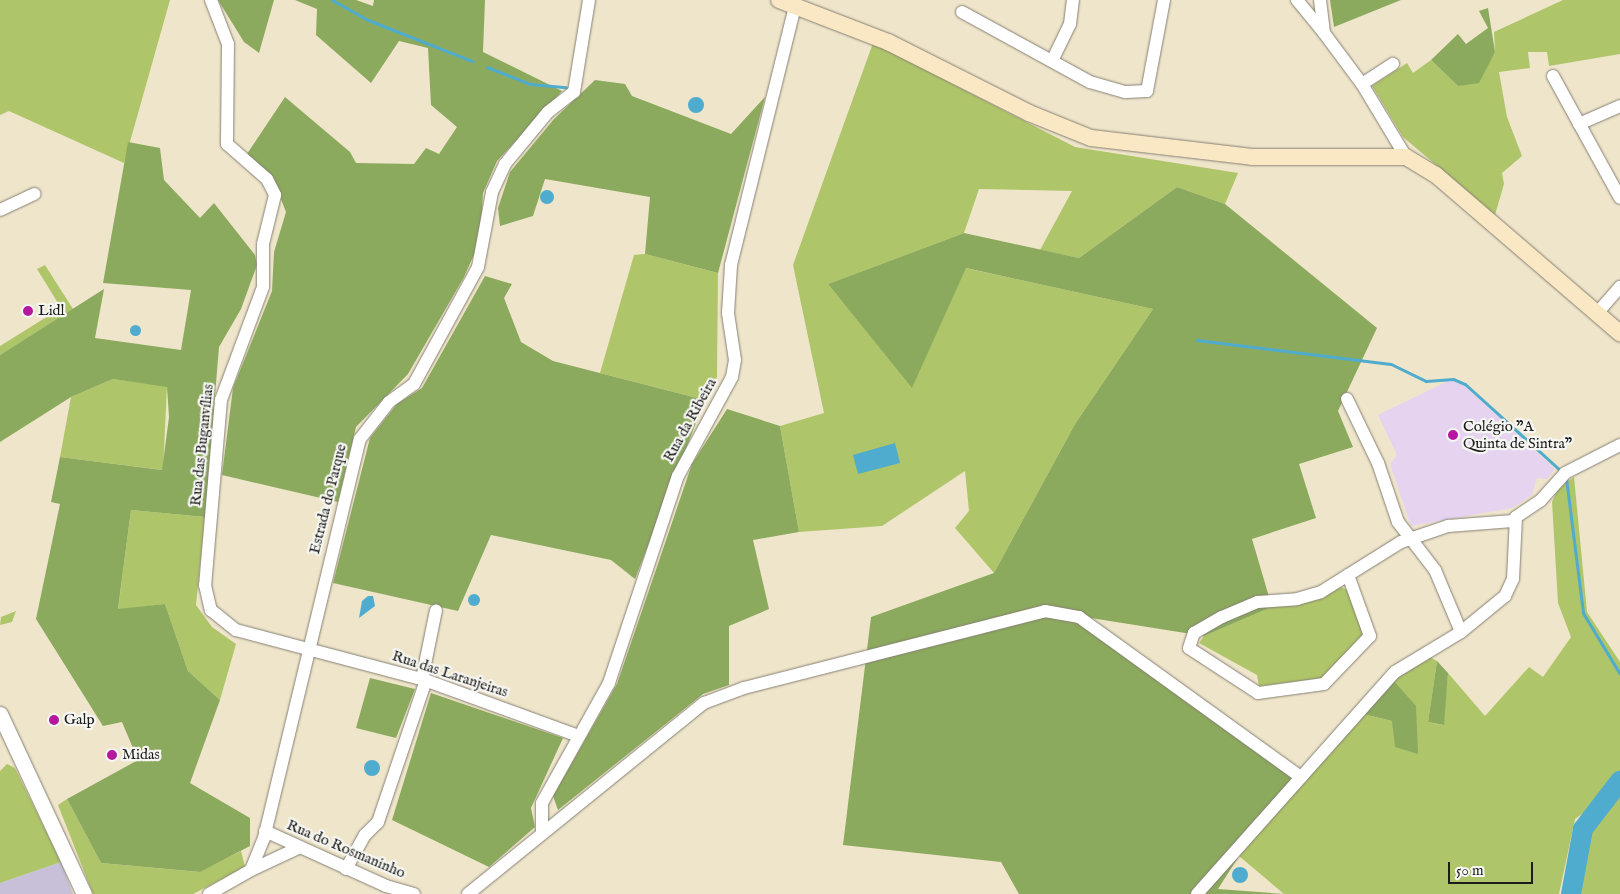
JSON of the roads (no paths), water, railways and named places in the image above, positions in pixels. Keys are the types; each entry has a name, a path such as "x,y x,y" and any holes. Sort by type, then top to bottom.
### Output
{"main road":[{"path":"779,0 802,5 888,42 1030,113 1091,138 1252,157 1406,157 1436,175 1599,311 1620,333"}],"street":[{"name":"Rua das Buganvílias","path":"211,0 228,44 227,144 267,178 275,195 263,244 263,286 223,391 206,595 211,610 227,626 308,651"},
{"name":"Estrada do Parque","path":"251,870 265,831 360,439 389,402 414,384 478,267 492,192 505,164 548,112 577,87 589,0"},
{"path":"1052,61 1070,24 1072,0"},
{"path":"962,12 1108,89 1147,91 1164,0"},
{"path":"1297,0 1362,84 1406,157"},
{"path":"1320,0 1324,33"},
{"name":"Rua da Ribeira","path":"542,830 542,803 609,683 678,476 732,377 735,360 728,313 731,265 802,5"},
{"path":"1362,84 1393,64"},
{"path":"1552,76 1620,198"},
{"path":"1579,124 1620,106"},
{"path":"0,210 35,194"},
{"path":"1599,311 1620,287"},
{"path":"1348,399 1378,464 1398,522 1435,570 1461,632"},
{"path":"1348,575 1370,636 1324,684 1258,693 1189,648 1201,628 1236,610 1258,602 1309,596 1348,575 1365,561 1412,538 1460,524 1513,521 1565,473 1620,445"},
{"path":"1197,894 1389,678 1461,632 1511,588 1513,521"},
{"path":"346,869 365,835 378,822 424,679 436,610"},
{"path":"468,894 542,830 677,723 723,694 1045,611 1079,617 1301,777"},
{"name":"Rua das Laranjeiras","path":"308,651 424,679 579,736"},
{"path":"0,714 84,894"},
{"name":"Rua do Rosmaninho","path":"265,831 346,869 414,894"},
{"path":"209,894 251,870 298,848"}],"water":[{"path":"696,97 702,99 704,105 702,111 696,113 690,111 688,105 690,99"},
{"path":"547,190 552,192 554,197 552,202 547,204 542,202 540,197 542,192"},
{"path":"135,324 141,330 135,336 129,330"},
{"path":"895,443 900,463 858,474 853,455"},
{"path":"472,594 476,594 480,600 476,606 472,606 468,602 468,598"},
{"path":"368,596 373,596 375,606 359,618 362,601"},
{"path":"372,760 380,768 372,776 364,768"},
{"path":"1240,867 1248,875 1240,883 1232,875"}],"waterway":[{"path":"332,0 368,20 472,61"},
{"path":"487,67 530,84 566,87"},
{"path":"1197,340 1391,364 1426,381 1453,379 1465,384 1561,471"},
{"path":"1566,478 1583,613 1620,674"},
{"path":"1571,894 1583,829 1620,781"}],"place":[{"name":"Lidl","path":"28,311"},
{"name":"Colégio \"A Quinta de Sintra\"","path":"1453,435"},
{"name":"Galp","path":"54,720"},
{"name":"Midas","path":"112,755"}]}
